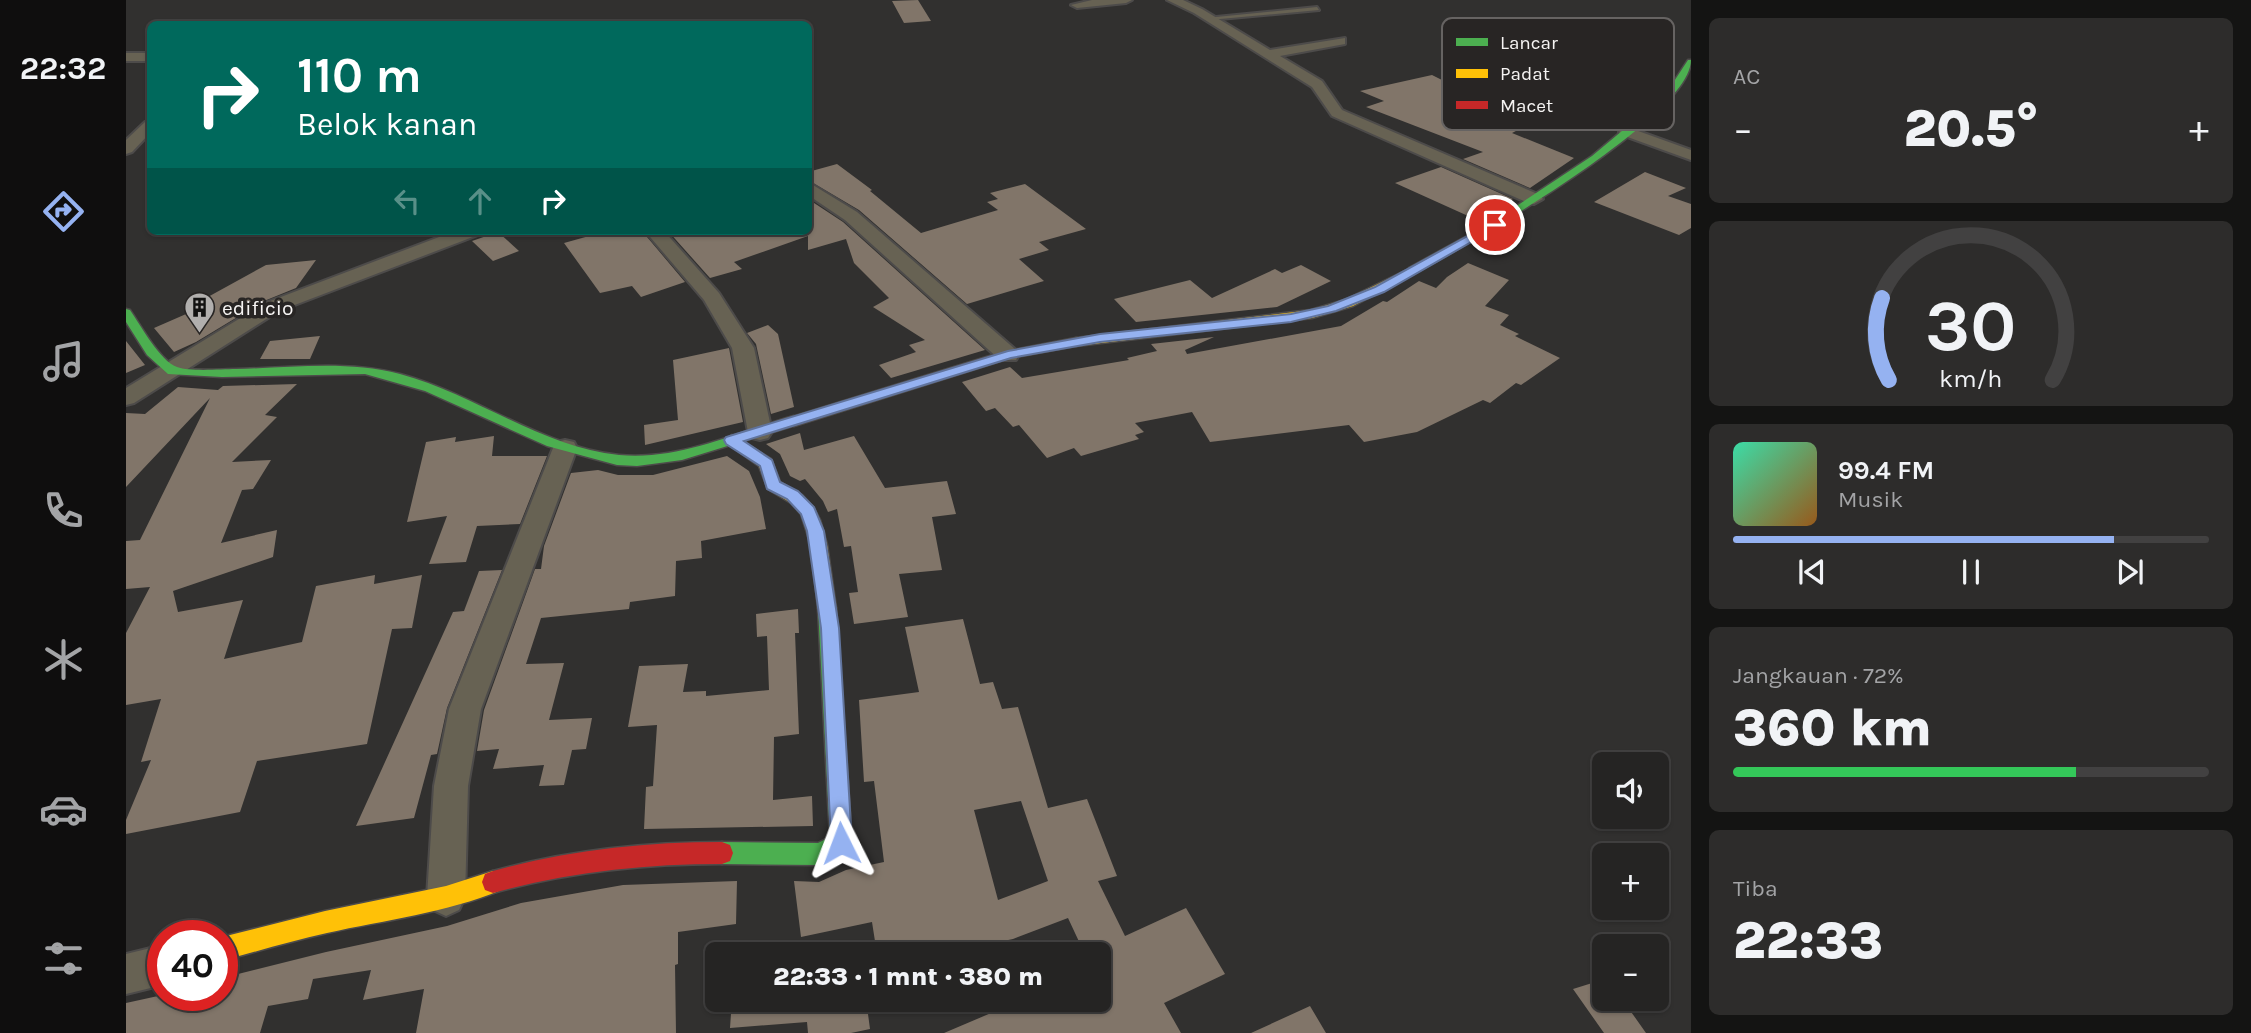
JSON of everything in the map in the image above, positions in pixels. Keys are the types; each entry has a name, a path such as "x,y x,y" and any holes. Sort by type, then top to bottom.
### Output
{"street":[{"path":"1077,5 1126,0"},
{"path":"1173,0 1209,18 1317,84 1323,90 1326,103 1337,113 1534,200"},
{"path":"1269,54 1341,41"},
{"path":"126,57 147,57"},
{"path":"1674,88 1691,62"},
{"path":"126,149 147,128"},
{"path":"126,313 152,352 173,371 222,373 365,370 384,373 466,404 565,448 618,460 652,460 760,432 1008,355 1100,338 1291,318 1331,309 1379,289 1433,261 1534,200 1595,158 1629,130"},
{"path":"1627,132 1691,155"},
{"path":"812,190 851,216 1008,355"},
{"path":"126,398 272,307 461,235"},
{"path":"658,235 712,297 743,348 760,432"},
{"path":"238,945 325,922 446,897 520,874 623,857 714,853 820,854 841,843 830,628 816,531 808,512 792,495 773,485 766,463 732,440"},
{"path":"446,897 451,786 465,709 565,448"},
{"path":"126,974 147,969"}],"lane":[{"path":"1209,18 1317,9"}],"building":[{"path":"918,0 931,21 904,23 892,1"},
{"path":"1432,75 1442,80 1442,130 1518,130 1512,133 1574,158 1530,188 1463,159 1483,152 1366,107 1384,101 1360,91"},
{"path":"837,164 872,190 870,191 921,233 998,210 987,202 998,199 990,193 1025,184 1086,229 1039,242 1049,250 1019,259 1044,281 967,304 859,210 812,182 812,171"},
{"path":"1441,167 1513,199 1477,220 1395,183"},
{"path":"1645,172 1686,188 1668,196 1691,204 1691,228 1679,235 1594,202"},
{"path":"812,202 843,222 985,350 891,378 879,365 916,352 909,345 925,340 873,307 889,298 854,263 846,239 808,250 808,236 734,262 742,269 710,278 672,235 812,235"},
{"path":"489,235 501,235 519,251 493,261 472,241"},
{"path":"593,235 645,235 685,282 641,297 632,286 600,293 564,243"},
{"path":"316,260 296,288 264,301 196,342 174,352 154,328 193,311 186,309 266,265"},
{"path":"1468,263 1509,280 1485,306 1509,315 1500,325 1519,334 1515,336 1560,358 1521,385 1516,383 1490,403 1483,400 1417,432 1364,442 1349,425 1210,442 1192,412 1135,423 1144,432 1135,435 1139,439 1081,456 1074,448 1047,458 1019,425 1013,427 995,408 986,411 962,382 1010,367 1022,378 1129,360 1127,358 1157,351 1151,344 1214,337 1185,350 1187,354 1341,326 1383,301 1387,302 1419,281 1436,288"},
{"path":"1301,265 1331,281 1277,307 1136,322 1114,299 1190,280 1212,298 1275,269 1282,273"},
{"path":"768,325 778,334 794,407 771,414 756,344 747,333"},
{"path":"320,336 310,359 260,359 270,341"},
{"path":"126,341 145,365 126,373"},
{"path":"729,348 743,422 645,445 644,425 678,420 673,360"},
{"path":"297,384 265,415 277,417 232,462 271,460 253,489 242,490 221,543 277,530 273,557 173,591 178,612 243,600 224,659 302,642 316,586 375,575 374,584 422,575 412,628 392,629 367,744 257,761 240,812 126,834 126,820 151,760 141,762 161,699 126,705 126,633 150,587 126,589 126,541 140,540 210,398 126,487 126,413 145,414 178,387 218,390 223,386"},
{"path":"800,433 804,450 854,436 885,488 947,481 956,514 932,517 942,570 899,574 908,617 854,624 849,593 858,592 851,546 844,547 837,509 828,512 823,501 805,479 800,481 790,476 780,454 766,444"},
{"path":"494,436 492,456 547,456 520,524 477,526 466,562 429,564 447,516 407,522 426,442 456,437 455,442"},
{"path":"727,456 749,471 760,497 766,529 701,541 702,558 676,561 675,596 630,602 629,609 541,618 526,664 564,663 549,720 592,718 586,749 572,750 564,785 539,786 544,765 493,769 499,749 477,751 484,710 535,569 541,569 544,546 571,473 598,470 618,475 653,475"},
{"path":"502,570 447,708 437,754 431,755 414,818 356,826 453,612 464,611 479,571"},
{"path":"798,609 799,633 795,633 799,734 774,737 773,800 812,796 813,826 644,829 646,787 653,786 657,725 628,727 639,666 688,664 683,692 706,691 706,696 769,690 767,636 757,637 756,614"},
{"path":"963,619 980,684 993,682 1002,709 1018,707 1048,808 1087,799 1117,876 1098,881 1125,936 1186,908 1225,974 1164,1003 1181,1033 944,1033 993,1012 1111,1012 1111,942 1079,942 1068,918 999,942 875,942 872,922 801,937 794,881 819,882 846,870 884,862 874,781 864,782 859,700 919,692 905,627","holes":["1021,801 1048,881 998,900 974,810"]},
{"path":"737,881 736,924 678,932 678,964 675,965 676,1033 416,1033 424,989 363,1000 371,970 313,979 308,999 268,1006 260,1033 126,1033 126,1003 147,998 147,1011 238,1011 238,974 447,926 521,903 623,885"},
{"path":"1592,983 1592,1011 1630,1011 1646,1033 1604,1033 1573,989"},
{"path":"1310,1006 1326,1033 1251,1033"},
{"path":"731,1012 868,1012 870,1029 851,1033 808,1033 807,1022 730,1028"}],"traffic: fast":[{"path":"1674,88 1691,62"},
{"path":"1413,270 1495,225 1595,158 1629,130"},
{"path":"126,313 152,352 173,371 222,373 365,370 398,377 429,388 553,442 584,453 617,460 637,461 682,455 794,421"},
{"path":"722,853 819,854 841,843 827,608"}],"traffic: slow":[{"path":"1076,342 1312,314 1349,303 1413,270"},
{"path":"732,440 766,463 773,485 796,499 807,511 819,545 827,608"},
{"path":"238,945 325,922 446,897 493,882"}],"traffic: jam":[{"path":"794,421 1008,355 1076,342"},
{"path":"493,882 549,868 606,859 722,853"}],"place":[{"name":"edificio","path":"199,335"}],"route":[{"path":"841,843 830,628 816,531 808,512 792,495 773,485 766,463 732,440 1008,355 1075,341 1291,318 1331,309 1379,289 1495,225"}]}
